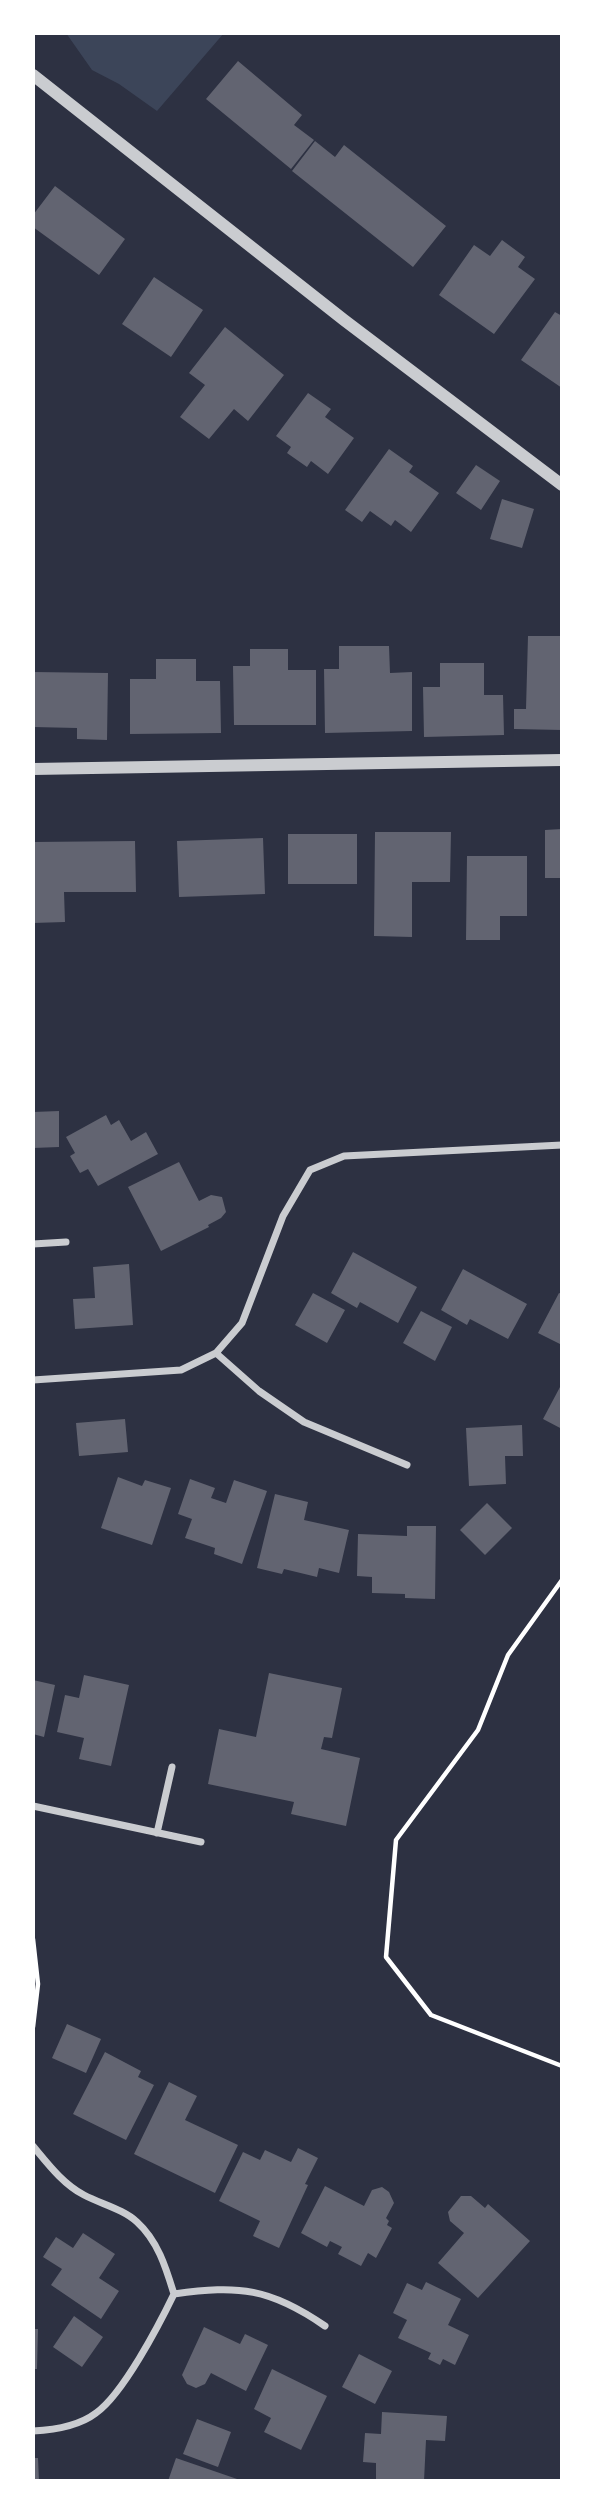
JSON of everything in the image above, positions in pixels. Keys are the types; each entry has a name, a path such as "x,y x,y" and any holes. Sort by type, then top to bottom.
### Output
{"street":[{"path":"33,75 344,320 562,485"},
{"path":"33,769 562,760"},
{"path":"33,1380 181,1370 216,1353 242,1323 283,1216 310,1170 344,1156 562,1145"},
{"path":"33,1244 66,1242"},
{"path":"216,1353 259,1391 304,1422 407,1465"},
{"path":"157,1833 172,1767"},
{"path":"33,1806 201,1842"},
{"path":"33,2146 56,2174 78,2191 137,2221 153,2241 174,2294 149,2343 114,2396 97,2413 75,2424 33,2431"},
{"path":"174,2294 221,2288 248,2290 301,2309 325,2326"}],"path":[{"path":"562,1580 508,1655 478,1730 396,1840 386,1957 431,2015 562,2066"},
{"path":"33,1939 38,1984 33,2028"}],"shaded area":[{"path":"66,33 224,33 157,111 119,84 92,70"}],"building":[{"path":"238,61 302,115 294,125 314,140 291,169 206,99"},
{"path":"315,141 335,157 344,145 446,226 413,267 292,171"},
{"path":"55,186 125,239 99,275 33,227 33,215"},
{"path":"502,240 525,257 518,267 535,279 494,334 439,295 474,245 490,256"},
{"path":"154,277 203,310 171,357 122,324"},
{"path":"555,312 562,316 562,388 521,360"},
{"path":"225,327 284,375 248,421 234,409 209,439 180,417 205,385 189,373"},
{"path":"308,393 331,409 325,417 354,438 328,474 311,461 307,467 287,453 291,447 276,436"},
{"path":"389,449 413,466 409,472 439,493 411,532 395,520 391,526 370,511 362,522 345,510"},
{"path":"476,465 500,481 481,510 456,493"},
{"path":"502,499 534,509 522,548 490,539"},
{"path":"528,636 562,636 562,730 514,729 514,709 526,709"},
{"path":"339,646 389,646 390,673 412,672 412,731 325,733 324,669 339,669"},
{"path":"250,649 288,649 288,670 316,670 316,725 234,725 233,666 250,666"},
{"path":"156,659 196,659 196,681 220,681 221,733 130,734 130,679 156,679"},
{"path":"440,663 484,663 484,695 503,695 504,735 424,737 423,687 440,687"},
{"path":"33,672 108,673 107,740 77,739 77,728 33,727"},
{"path":"562,829 562,878 545,878 545,830"},
{"path":"375,832 451,832 450,882 412,882 412,937 374,936"},
{"path":"288,834 357,834 357,884 288,884"},
{"path":"263,838 265,894 179,897 177,841"},
{"path":"135,841 136,892 64,892 65,922 33,923 33,842"},
{"path":"467,856 527,856 527,916 500,916 500,940 466,940"},
{"path":"59,1111 59,1147 33,1148 33,1112"},
{"path":"106,1115 111,1125 119,1120 131,1141 146,1132 158,1154 98,1186 88,1169 80,1173 70,1156 75,1153 66,1137"},
{"path":"179,1162 199,1201 211,1195 222,1197 226,1212 208,1225 209,1227 161,1251 128,1187"},
{"path":"353,1252 417,1287 398,1323 360,1302 357,1308 331,1293"},
{"path":"129,1264 133,1325 75,1329 73,1299 95,1298 93,1267"},
{"path":"463,1269 527,1304 508,1339 470,1319 467,1325 441,1310"},
{"path":"313,1293 345,1310 327,1343 295,1325"},
{"path":"559,1293 562,1294 562,1345 538,1333"},
{"path":"421,1311 452,1327 435,1361 403,1343"},
{"path":"560,1387 562,1389 562,1429 543,1419"},
{"path":"125,1419 128,1452 79,1456 76,1423"},
{"path":"522,1425 523,1456 505,1456 506,1484 469,1486 466,1428"},
{"path":"118,1477 142,1486 145,1480 171,1488 152,1545 101,1528"},
{"path":"190,1479 215,1488 211,1498 226,1503 234,1480 267,1491 242,1564 214,1554 215,1548 185,1538 192,1519 178,1514"},
{"path":"275,1494 308,1502 304,1520 349,1530 339,1573 319,1568 317,1577 284,1569 282,1574 257,1568"},
{"path":"487,1503 512,1528 485,1555 460,1530"},
{"path":"407,1526 436,1526 435,1599 405,1598 405,1594 372,1593 372,1577 357,1576 358,1534 407,1536"},
{"path":"269,1673 342,1688 332,1738 324,1737 321,1749 360,1758 346,1826 291,1814 294,1802 208,1784 219,1729 256,1737"},
{"path":"84,1675 129,1685 111,1766 79,1759 84,1738 57,1732 65,1695 79,1698"},
{"path":"33,1680 55,1685 44,1737 33,1734"},
{"path":"67,2024 101,2039 86,2073 52,2058"},
{"path":"105,2052 141,2071 138,2077 154,2085 126,2140 73,2114"},
{"path":"169,2082 197,2096 185,2120 238,2145 215,2193 134,2154"},
{"path":"298,2148 318,2158 279,2248 253,2236 260,2221 219,2201 243,2152 260,2160 265,2150 291,2162"},
{"path":"325,2186 364,2206 372,2190 382,2187 389,2192 394,2203 386,2218 389,2221 387,2225 392,2228 376,2258 368,2253 361,2266 338,2254 342,2247 330,2241 327,2247 301,2233"},
{"path":"461,2196 471,2196 485,2208 488,2204 530,2241 478,2298 438,2263 464,2233 450,2221 448,2212"},
{"path":"83,2233 115,2254 99,2278 119,2291 101,2319 51,2285 62,2269 43,2257 56,2237 73,2248"},
{"path":"426,2282 461,2299 448,2325 469,2335 455,2365 443,2359 440,2365 428,2359 431,2353 398,2338 407,2320 393,2313 407,2283 422,2290"},
{"path":"74,2316 103,2337 82,2367 53,2347"},
{"path":"204,2327 240,2344 245,2334 268,2345 246,2391 211,2373 205,2384 196,2388 187,2384 182,2375"},
{"path":"33,2329 38,2329 37,2369 33,2369"},
{"path":"359,2354 392,2371 375,2404 342,2387"},
{"path":"272,2369 327,2396 301,2450 264,2432 271,2418 254,2409"},
{"path":"382,2412 447,2416 445,2441 426,2440 424,2481 376,2481 376,2463 363,2462 365,2433 381,2434"},
{"path":"197,2419 231,2432 218,2467 183,2454"},
{"path":"33,2458 38,2458 39,2481 33,2481"},
{"path":"176,2458 240,2480 240,2481 168,2481"}]}
